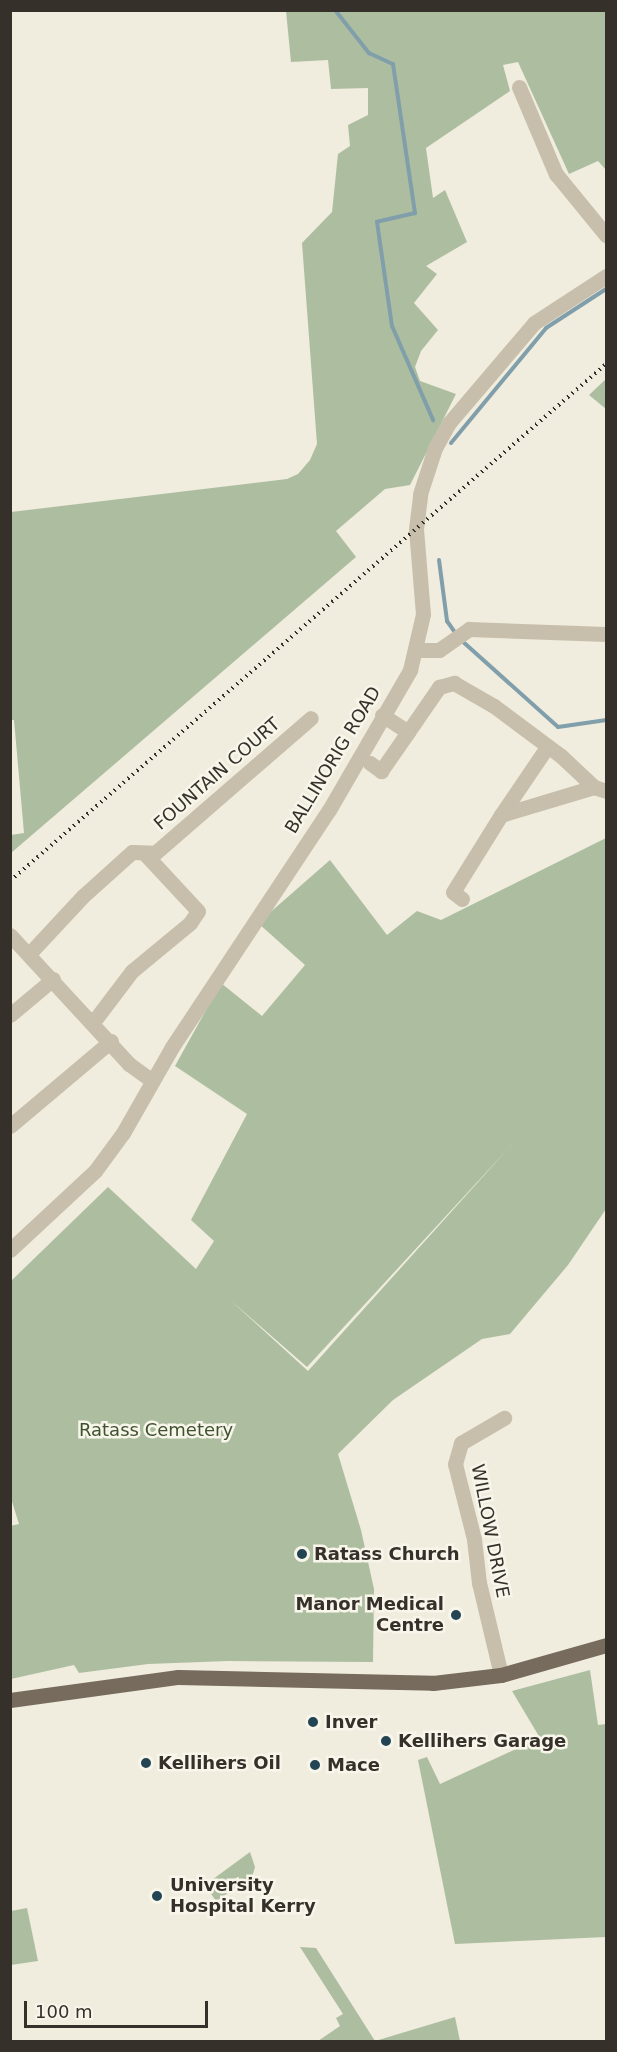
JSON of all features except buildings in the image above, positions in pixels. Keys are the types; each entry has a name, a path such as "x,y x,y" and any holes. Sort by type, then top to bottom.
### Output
{"main road":[{"path":"10,1700 178,1677 397,1684 501,1675 606,1645"}],"street":[{"path":"519,87 556,174 606,235"},
{"name":"BALLINORIG ROAD","path":"10,1250 94,1171 123,1133 152,1081 329,810 410,670 417,650 423,614 416,529 420,494 438,441 460,407 514,343 560,304 606,276"},
{"path":"417,650 439,650 469,629 606,634"},
{"path":"369,763 381,771 439,687 454,683 494,706 600,789"},
{"path":"382,715 408,732"},
{"name":"FOUNTAIN COURT","path":"29,954 82,896 132,852 155,853 311,718"},
{"path":"462,899 453,892 501,814 547,747"},
{"path":"501,814 600,789"},
{"path":"94,1021 132,971 190,923 198,911 145,854"},
{"path":"10,935 94,1021 129,1064 152,1081"},
{"path":"10,1015 53,979"},
{"path":"10,1126 111,1041"},
{"name":"WILLOW DRIVE","path":"501,1675 479,1583 474,1539 455,1464 461,1443 504,1418"}],"green space":[{"path":"286,11 606,11 606,170 598,161 569,174 518,62 503,65 510,91 426,148 433,198 445,190 467,242 426,266 437,274 414,303 438,330 421,351 415,367 420,381 456,394 410,485 385,489 336,531 356,557 11,853 11,835 24,833 14,720 10,720 11,512 287,479 298,474 310,460 317,444 302,243 332,212 338,154 350,146 348,125 368,115 368,88 331,89 328,60 291,62"},
{"path":"606,379 606,409 589,395"},
{"name":"Ratass Cemetery","path":"606,838 606,1209 568,1265 510,1334 482,1339 393,1400 338,1454 361,1530 374,1589 373,1662 228,1661 148,1664 79,1673 74,1665 11,1679 10,1526 19,1524 10,1495 11,1281 108,1187 196,1269 214,1241 191,1220 247,1114 175,1066 221,983 262,1016 305,965 258,923 330,860 387,935 417,911 441,920","holes":["515,1141 308,1371 229,1299 307,1367"]},
{"path":"590,1670 598,1725 606,1724 606,1937 455,1944 418,1760 427,1757 440,1784 540,1738 512,1691"},
{"path":"250,1852 255,1867 252,1877 216,1901 205,1885"},
{"path":"27,1908 38,1961 11,1965 11,1911"},
{"path":"300,1947 316,1948 375,2041 318,2041 340,2026 336,2018 343,2014"},
{"path":"455,2017 460,2041 375,2041"}],"waterway":[{"path":"335,10 369,53 393,64 415,213 377,222 392,326 433,420"},
{"path":"451,443 546,328 606,289"},
{"path":"439,560 447,621 456,634"},
{"path":"461,640 558,727 606,720"}],"railway":[{"path":"10,881 606,364"}],"place":[{"name":"Ratass Church","path":"302,1554"},
{"name":"Manor Medical Centre","path":"456,1615"},
{"name":"Inver","path":"313,1722"},
{"name":"Kellihers Garage","path":"386,1741"},
{"name":"Kellihers Oil","path":"146,1763"},
{"name":"Mace","path":"315,1765"},
{"name":"University Hospital Kerry","path":"157,1896"}]}
